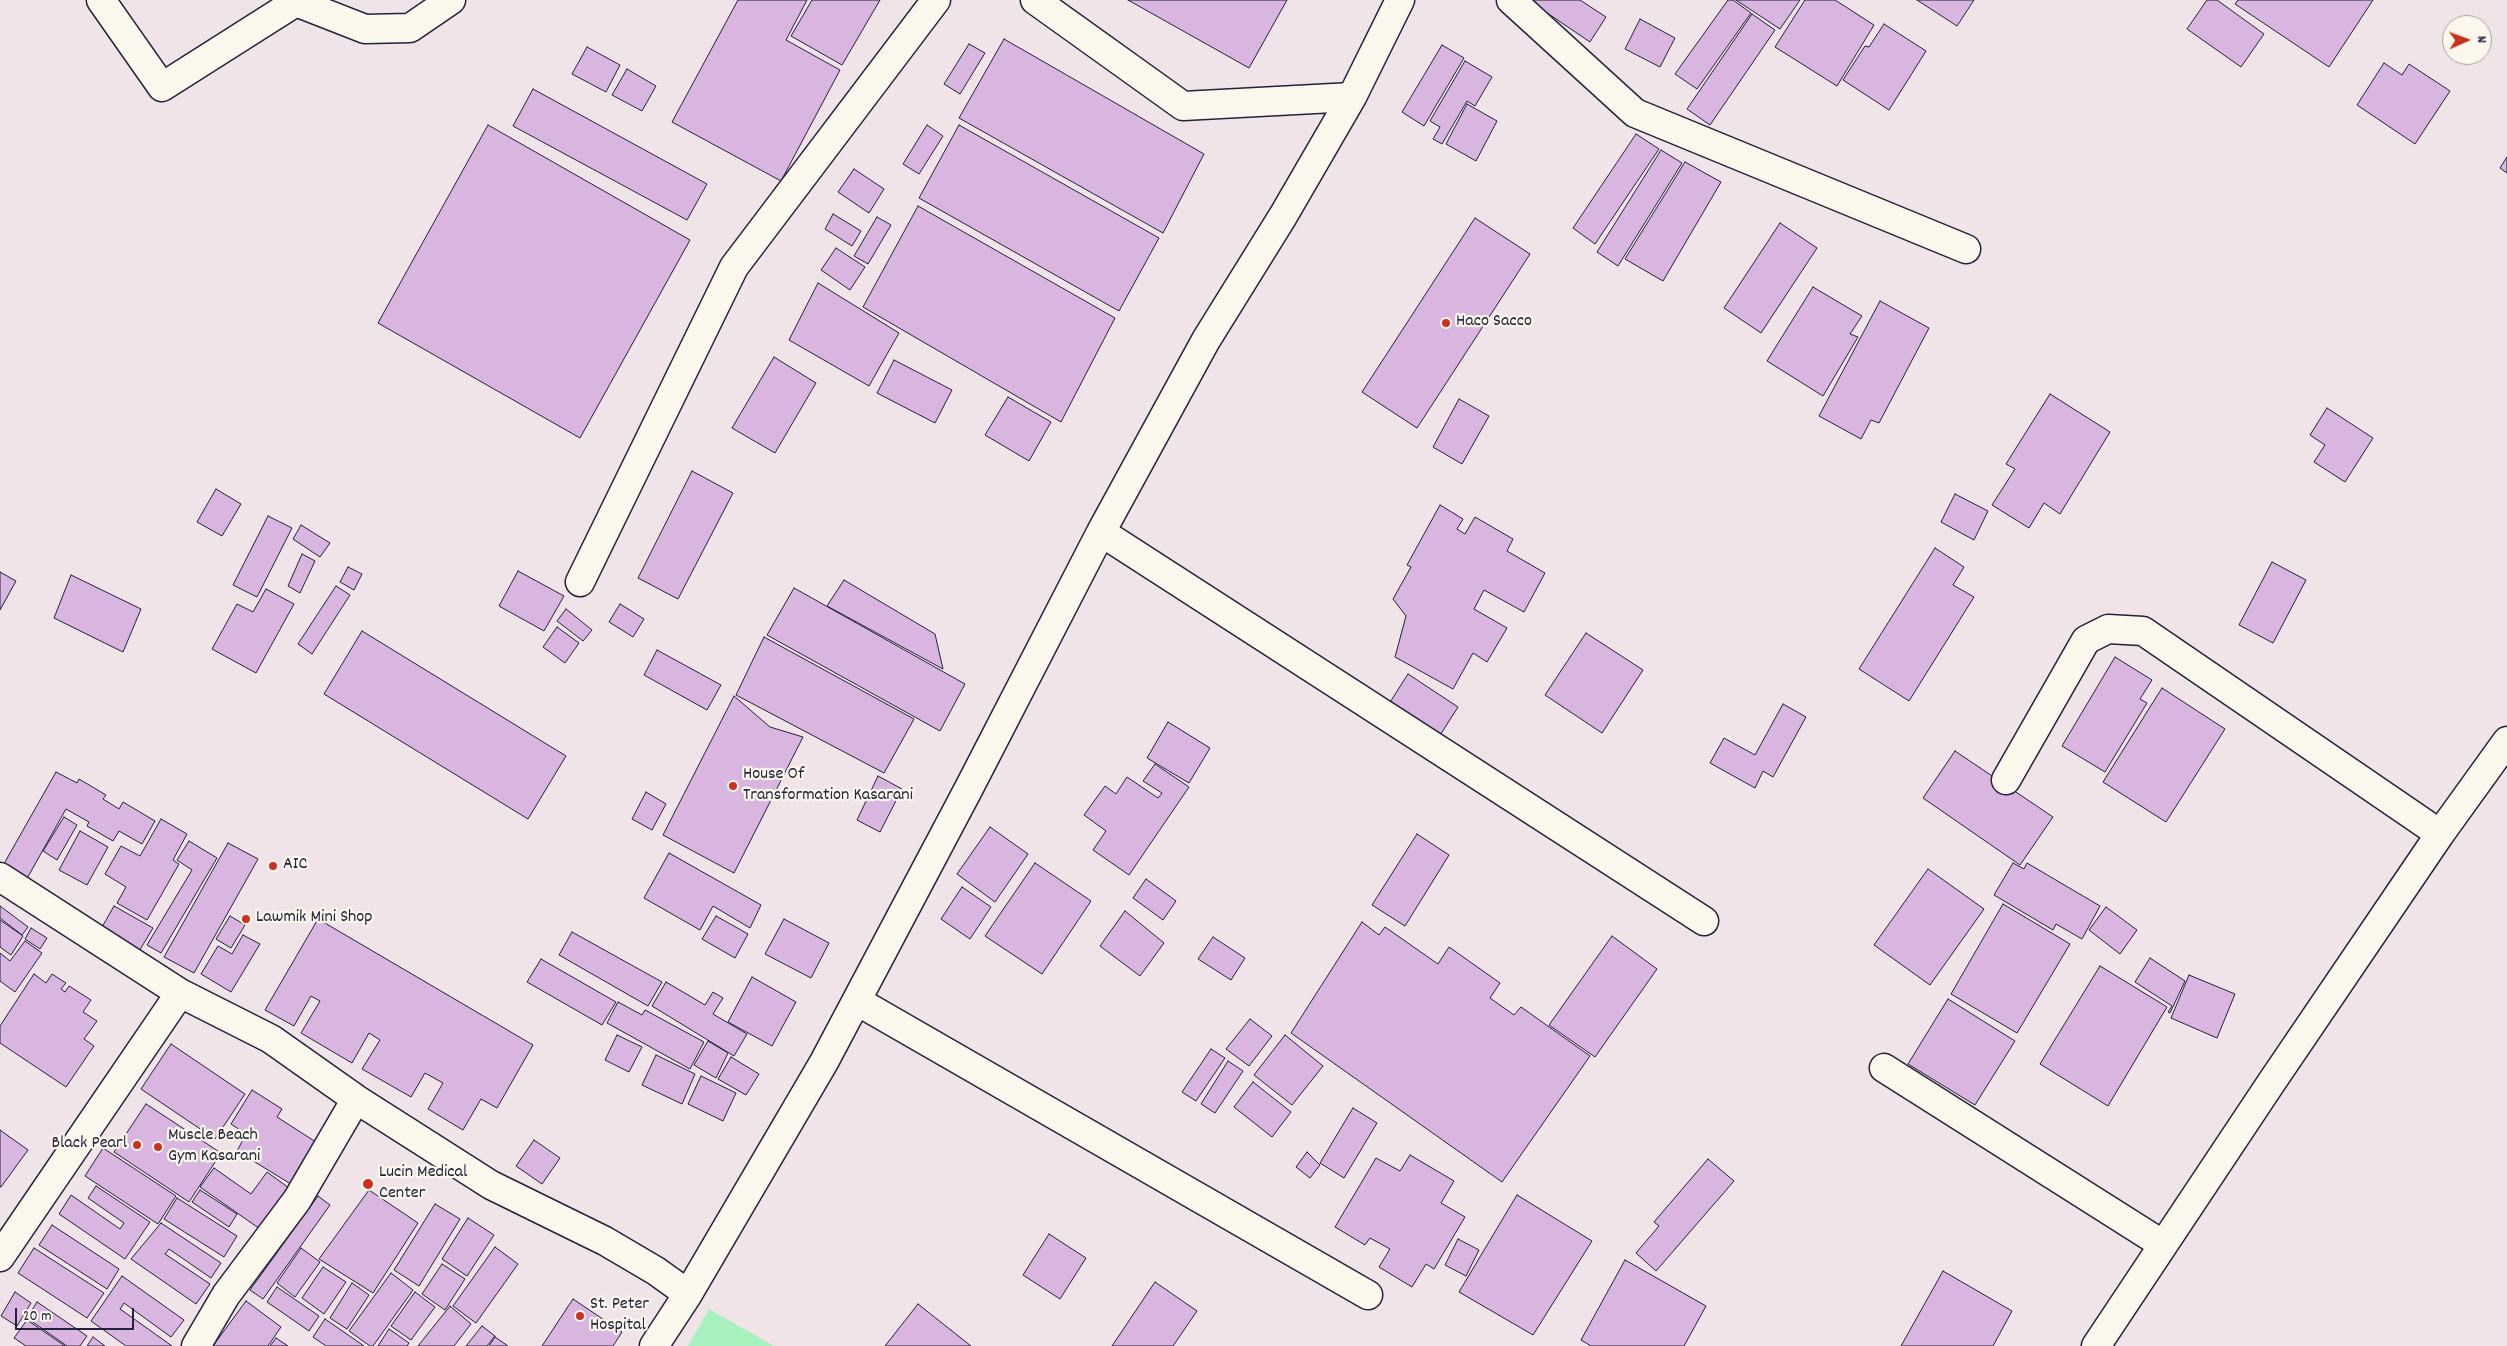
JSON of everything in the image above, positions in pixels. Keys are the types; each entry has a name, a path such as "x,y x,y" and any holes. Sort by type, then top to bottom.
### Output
{"street":[{"path":"101,0 162,86 296,2 365,29 410,28 451,0"},
{"path":"580,582 734,267 936,0"},
{"path":"1035,0 1183,106 1352,96"},
{"path":"654,1346 688,1294 824,1062 1100,532 1206,340 1283,216 1352,96 1400,0"},
{"path":"1511,0 1635,113 1966,249"},
{"path":"1100,532 1704,921"},
{"path":"2006,780 2086,640 2108,629 2143,631 2440,834"},
{"path":"2096,1346 2162,1244 2440,834 2507,741"},
{"path":"0,877 180,993 271,1039 356,1099 491,1185 605,1241 656,1271 688,1294"},
{"path":"0,1257 180,993"},
{"path":"857,1001 1368,1295"},
{"path":"1884,1068 2162,1244"},
{"path":"196,1346 226,1295 297,1200 356,1099"}],"green space":[{"path":"709,1309 774,1346 688,1346"}],"building":[{"path":"738,0 807,0 786,40 840,70 781,181 672,122"},
{"path":"812,0 880,0 842,65 791,36"},
{"path":"1128,0 1287,0 1249,68"},
{"path":"1528,0 1580,0 1606,17 1590,42"},
{"path":"1728,0 1733,0 1751,13 1697,89 1675,74"},
{"path":"1736,0 1800,0 1780,29"},
{"path":"1805,0 1835,0 1874,25 1837,86 1775,47"},
{"path":"1917,0 1974,0 1957,26"},
{"path":"2207,0 2217,0 2264,34 2241,67 2187,29"},
{"path":"2238,0 2373,0 2329,67 2235,4"},
{"path":"1752,14 1775,30 1710,125 1687,109"},
{"path":"1640,19 1675,38 1660,67 1625,49"},
{"path":"1884,24 1926,51 1889,110 1843,80 1865,46 1869,47"},
{"path":"1004,39 1204,154 1163,233 959,118"},
{"path":"969,44 985,53 960,94 944,84"},
{"path":"1442,45 1464,58 1424,126 1402,112"},
{"path":"587,47 620,65 606,92 572,74"},
{"path":"1465,61 1492,77 1475,106 1467,101 1442,144 1433,139 1440,127 1430,121"},
{"path":"2384,63 2402,75 2409,64 2450,91 2415,144 2357,105"},
{"path":"627,69 656,86 642,111 612,95"},
{"path":"533,89 707,184 687,220 513,126"},
{"path":"1467,104 1497,121 1476,161 1446,144"},
{"path":"488,125 690,240 580,438 378,323"},
{"path":"927,125 943,136 919,174 903,164"},
{"path":"959,125 1159,238 1119,311 919,198"},
{"path":"1636,134 1659,149 1595,244 1573,228"},
{"path":"1661,150 1682,163 1618,266 1597,252"},
{"path":"2507,157 2507,173 2500,168"},
{"path":"1685,162 1721,182 1663,281 1625,259"},
{"path":"854,169 884,189 869,213 838,192"},
{"path":"918,206 1115,318 1061,422 863,307"},
{"path":"833,214 861,231 852,246 825,229"},
{"path":"877,217 891,225 868,264 854,256"},
{"name":"Haco Sacco","path":"1475,218 1530,254 1417,428 1362,392"},
{"path":"1780,223 1817,248 1761,333 1724,308"},
{"path":"836,248 865,267 850,290 821,270"},
{"path":"818,283 899,333 869,386 789,340"},
{"path":"1813,287 1862,316 1850,334 1858,337 1823,396 1767,361"},
{"path":"1880,301 1929,328 1879,423 1871,420 1861,439 1819,416"},
{"path":"774,357 816,383 775,453 732,428"},
{"path":"894,360 952,390 935,423 877,393"},
{"path":"2050,394 2110,432 2060,514 2044,503 2029,528 1992,505 2015,469 2006,464"},
{"path":"1008,397 1051,422 1029,461 985,435"},
{"path":"1459,399 1489,416 1462,464 1433,447"},
{"path":"2327,408 2373,438 2345,482 2314,462 2325,445 2310,435"},
{"path":"692,471 733,493 678,599 638,578"},
{"path":"216,489 241,504 222,536 197,522"},
{"path":"1955,494 1988,511 1974,540 1941,522"},
{"path":"1440,505 1463,519 1457,529 1465,534 1475,517 1513,539 1507,551 1545,573 1524,612 1484,590 1474,609 1507,628 1487,662 1473,653 1453,689 1395,657 1406,616 1393,599 1411,567 1407,565"},
{"path":"268,516 292,528 257,597 233,585"},
{"path":"301,525 330,543 320,557 293,539"},
{"path":"1935,548 1964,567 1953,585 1974,597 1909,701 1859,669"},
{"path":"302,554 315,561 300,593 288,586"},
{"path":"2272,562 2306,580 2273,643 2239,625"},
{"path":"348,567 362,574 354,590 340,582"},
{"path":"518,571 564,596 544,631 499,606"},
{"path":"0,572 16,581 0,610"},
{"path":"71,575 141,609 123,652 54,618"},
{"path":"844,580 935,634 943,669 827,606"},
{"path":"336,586 350,595 312,654 298,644"},
{"path":"794,588 965,684 940,731 767,635"},
{"path":"266,589 294,604 256,673 212,649 237,604 253,612"},
{"path":"620,604 644,619 633,637 609,622"},
{"path":"566,609 592,630 583,641 557,621"},
{"path":"557,627 579,643 565,663 543,647"},
{"path":"362,631 566,756 528,819 324,694"},
{"path":"1586,633 1643,670 1602,733 1545,695"},
{"path":"764,637 914,719 884,773 736,695"},
{"path":"657,650 721,685 707,710 644,675"},
{"path":"2115,657 2152,680 2140,699 2147,703 2105,772 2062,746"},
{"path":"1408,674 1458,707 1437,740 1387,707"},
{"path":"2162,688 2225,729 2166,822 2103,782"},
{"name":"House Of Transformation Kasarani","path":"734,696 770,727 803,737 734,873 663,835"},
{"path":"1783,704 1806,717 1773,777 1763,771 1755,788 1710,763 1724,738 1755,755"},
{"path":"1168,722 1210,748 1189,783 1147,758"},
{"path":"1955,751 2053,817 2020,865 1923,798"},
{"path":"1155,764 1189,787 1129,875 1093,850 1106,831 1084,815 1105,786 1116,794 1127,777 1158,798 1162,793 1143,781"},
{"path":"56,772 77,783 79,779 106,795 103,799 119,809 123,802 155,821 142,844 119,831 113,841 87,826 89,822 66,809 25,882 1,869"},
{"path":"878,776 902,789 880,832 857,820"},
{"path":"646,792 666,804 652,830 632,819"},
{"path":"64,817 77,825 57,860 43,851"},
{"path":"161,819 187,834 173,860 179,864 147,920 117,903 126,887 105,874 121,846 140,856"},
{"path":"990,827 1028,854 995,902 957,874"},
{"path":"80,831 108,847 87,885 59,870"},
{"path":"1417,834 1449,855 1405,926 1372,905"},
{"path":"189,841 217,858 161,953 147,945 192,870 177,860"},
{"path":"228,843 258,859 194,973 164,957"},
{"path":"669,853 761,905 750,928 713,906 700,930 644,898"},
{"path":"1035,863 1091,901 1042,974 985,936"},
{"path":"2013,863 2024,869 2027,863 2100,906 2082,939 2056,924 2053,930 1994,895"},
{"path":"1928,869 1984,909 1930,985 1874,945"},
{"path":"1146,879 1176,901 1163,920 1133,898"},
{"path":"962,887 991,907 970,939 941,919"},
{"path":"2003,904 2070,944 2017,1033 1951,994"},
{"path":"0,906 28,927 22,935 0,918"},
{"path":"114,906 153,928 135,958 97,936"},
{"path":"2106,907 2137,930 2120,954 2089,930"},
{"path":"1125,911 1164,943 1140,976 1100,946"},
{"path":"230,916 245,925 231,948 216,939"},
{"path":"716,916 748,934 735,958 702,939"},
{"path":"318,919 533,1045 497,1108 481,1099 463,1130 428,1109 443,1083 425,1073 411,1097 362,1069 380,1040 369,1033 352,1063 301,1033 320,1001 311,996 294,1026 265,1010"},
{"path":"784,919 829,943 811,978 765,954"},
{"path":"0,920 23,936 11,955 0,947"},
{"path":"1362,922 1379,935 1385,927 1438,964 1449,947 1500,983 1490,998 1514,1015 1521,1007 1590,1056 1502,1182 1291,1033"},
{"path":"31,928 47,938 40,949 25,939"},
{"path":"572,932 662,982 648,1006 559,955"},
{"path":"243,935 260,944 231,992 201,974 218,946 232,954"},
{"path":"1612,936 1657,969 1595,1057 1549,1025"},
{"path":"1213,937 1245,958 1231,980 1198,959"},
{"path":"25,941 42,953 15,992 0,981 0,953 10,961"},
{"path":"2150,958 2185,981 2170,1013 2168,1012 2172,1006 2135,982"},
{"path":"541,959 616,1002 602,1025 527,982"},
{"path":"2100,966 2167,1007 2108,1106 2040,1064"},
{"path":"34,974 46,983 52,974 66,983 61,989 65,992 69,986 91,1000 83,1012 97,1021 84,1039 94,1046 66,1087 0,1043 0,1026"},
{"path":"2189,975 2235,994 2217,1038 2171,1018"},
{"path":"752,977 796,1002 772,1046 728,1022"},
{"path":"666,982 705,1005 713,992 723,998 713,1014 747,1034 734,1056 652,1006"},
{"path":"1948,999 2015,1041 1975,1105 1908,1064"},
{"path":"618,1002 642,1015 645,1010 704,1042 690,1069 607,1023"},
{"path":"1250,1019 1272,1036 1249,1066 1226,1049"},
{"path":"617,1035 642,1047 629,1072 605,1060"},
{"path":"1285,1035 1323,1066 1292,1105 1254,1075"},
{"path":"708,1041 728,1053 716,1078 694,1065"},
{"path":"171,1044 245,1094 215,1139 141,1089"},
{"path":"1211,1049 1225,1058 1196,1101 1182,1092"},
{"path":"656,1055 695,1074 682,1104 642,1085"},
{"path":"731,1057 759,1074 746,1095 718,1079"},
{"path":"1228,1061 1243,1071 1215,1113 1201,1104"},
{"path":"701,1076 736,1093 723,1121 688,1104"},
{"path":"1253,1082 1291,1112 1272,1137 1234,1107"},
{"path":"252,1090 282,1109 277,1117 319,1144 294,1186 237,1151 246,1134 231,1124"},
{"path":"146,1104 221,1153 189,1202 114,1152"},
{"path":"1353,1108 1377,1123 1344,1178 1320,1163"},
{"path":"0,1130 28,1150 1,1187 0,1187"},
{"path":"534,1140 560,1158 542,1184 516,1166"},
{"path":"103,1148 176,1196 158,1224 85,1176"},
{"path":"1307,1152 1320,1165 1310,1178 1296,1167"},
{"path":"1410,1155 1454,1181 1441,1203 1465,1217 1434,1269 1426,1264 1412,1287 1379,1267 1390,1249 1370,1238 1365,1245 1335,1227 1376,1158 1400,1171"},
{"path":"1708,1159 1734,1181 1656,1271 1636,1253 1659,1226 1654,1222"},
{"path":"214,1168 251,1194 267,1172 289,1188 260,1229 200,1187"},
{"path":"96,1186 150,1222 125,1259 59,1214 71,1195 120,1229 124,1223 88,1198"},
{"path":"200,1190 237,1214 229,1227 192,1202"},
{"path":"369,1190 418,1223 373,1293 319,1259"},
{"path":"1517,1195 1592,1241 1533,1335 1459,1292"},
{"path":"318,1196 330,1205 263,1299 250,1290"},
{"path":"177,1198 237,1236 224,1257 164,1219"},
{"path":"435,1204 460,1219 419,1286 394,1270"},
{"path":"468,1218 494,1235 467,1276 442,1259"},
{"path":"161,1223 221,1263 211,1278 169,1249 165,1254 210,1284 196,1304 131,1259"},
{"path":"52,1225 119,1269 107,1289 39,1245"},
{"path":"1049,1234 1086,1258 1060,1299 1023,1275"},
{"path":"1458,1239 1479,1250 1466,1276 1445,1265"},
{"path":"495,1247 518,1264 476,1323 453,1306"},
{"path":"34,1248 104,1293 87,1318 18,1273"},
{"path":"301,1248 320,1262 295,1297 277,1283"},
{"path":"1625,1260 1706,1306 1684,1346 1591,1346 1581,1340"},
{"path":"442,1264 465,1279 445,1310 422,1294"},
{"path":"323,1267 346,1282 324,1314 302,1298"},
{"path":"1943,1271 2012,1311 1993,1346 1901,1346"},
{"path":"391,1273 413,1290 373,1346 370,1346 349,1331"},
{"path":"122,1276 184,1320 171,1337 124,1303 120,1309 172,1346 126,1346 91,1321"},
{"path":"1155,1282 1197,1311 1173,1346 1112,1346"},
{"path":"352,1283 369,1295 347,1329 330,1318"},
{"path":"277,1287 319,1316 309,1331 267,1302"},
{"path":"15,1292 31,1303 17,1326 1,1316"},
{"path":"415,1292 435,1307 411,1340 391,1326"},
{"name":"St. Peter Hospital","path":"573,1299 622,1332 613,1346 542,1346"},
{"path":"246,1301 281,1327 268,1346 213,1346"},
{"path":"37,1302 87,1336 80,1346 67,1346 27,1318"},
{"path":"918,1304 971,1346 885,1346"},
{"path":"450,1306 471,1324 454,1346 418,1346"},
{"path":"325,1319 364,1346 326,1346 313,1337"},
{"path":"27,1320 65,1346 26,1346 14,1338"},
{"path":"482,1326 495,1336 487,1346 466,1346"},
{"path":"389,1329 409,1343 407,1346 378,1346"},
{"path":"93,1337 105,1346 87,1346"},
{"path":"495,1337 508,1346 489,1346"},
{"path":"276,1338 288,1346 270,1346"}],"place":[{"name":"Haco Sacco","path":"1446,323"},
{"name":"House Of Transformation Kasarani","path":"733,786"},
{"name":"AIC","path":"273,866"},
{"name":"Lawmik Mini Shop","path":"246,919"},
{"name":"Black Pearl","path":"137,1145"},
{"name":"Muscle Beach Gym Kasarani","path":"158,1147"},
{"name":"Lucin Medical Center","path":"368,1184"},
{"name":"St. Peter Hospital","path":"580,1316"}]}
